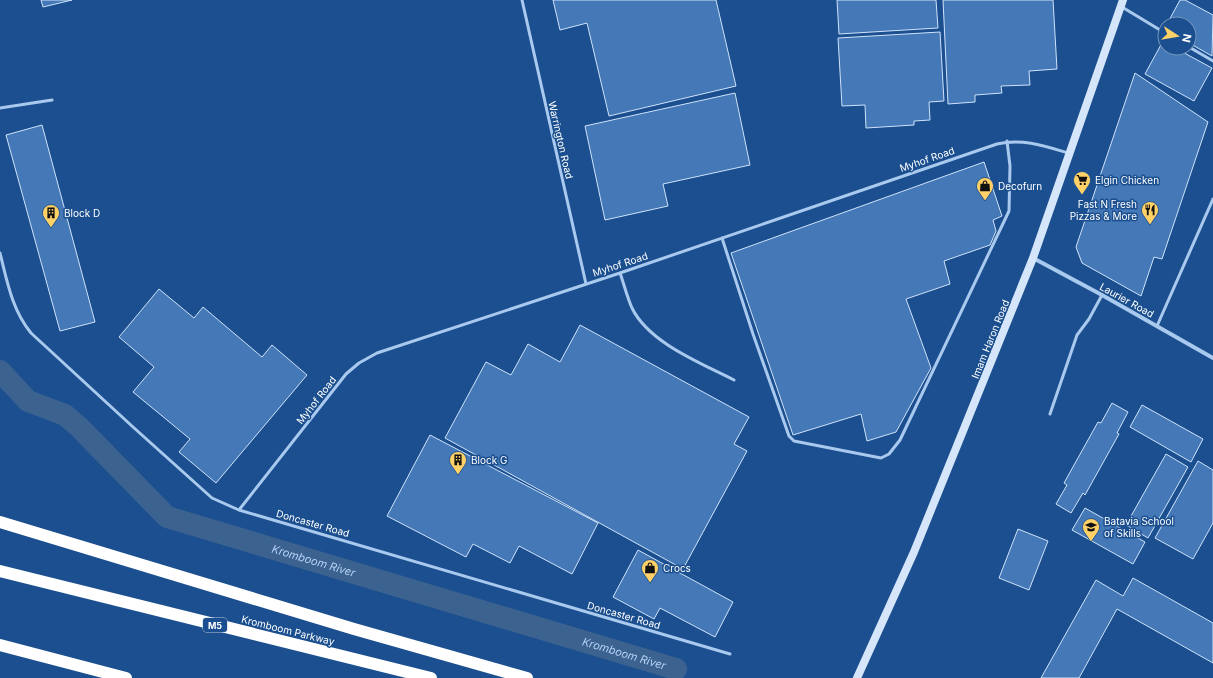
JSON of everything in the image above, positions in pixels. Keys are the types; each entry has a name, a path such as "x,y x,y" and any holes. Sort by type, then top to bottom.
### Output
{"highway":[{"path":"0,522 354,629 527,678"},
{"name":"Kromboom Parkway","path":"0,571 431,678"},
{"path":"0,645 126,678"}],"street":[{"name":"Imam Haron Road","path":"857,678 914,552 1033,258 1122,3"},
{"name":"Laurier Road","path":"1033,258 1213,358"}],"lane":[{"name":"Warrington Road","path":"522,0 586,284"},
{"path":"1122,3 1157,27"},
{"path":"1197,52 1213,61"},
{"path":"0,108 52,100"},
{"name":"Myhof Road","path":"239,510 346,374 359,363 378,353 620,273 990,146 1007,142 1033,143 1070,153"},
{"path":"722,238 750,327 789,436 794,441 881,458 889,454 900,440 1009,211 1010,166 1007,142"},
{"path":"1157,326 1213,199"},
{"name":"Doncaster Road","path":"0,253 10,294 16,310 23,323 31,333 132,428 212,498 239,510 730,654"},
{"path":"620,273 632,308 650,332 669,345 734,380"},
{"path":"1050,414 1077,335 1089,319 1102,295"}],"building":[{"path":"41,0 72,0 43,7"},
{"path":"553,0 716,0 736,86 609,116 587,23 560,30"},
{"path":"837,0 936,0 938,28 839,34"},
{"path":"943,0 1053,0 1057,69 1029,71 1030,85 1001,86 1002,93 975,95 975,102 948,104"},
{"path":"1180,0 1185,0 1213,15 1212,56 1197,48 1197,16 1171,16"},
{"path":"940,32 944,101 929,102 930,120 914,121 914,125 866,128 865,105 842,106 838,38"},
{"path":"1157,52 1157,56 1190,56 1212,68 1194,101 1145,74"},
{"path":"1135,73 1208,122 1162,259 1154,257 1141,296 1082,263 1076,247"},
{"path":"735,93 750,165 663,184 668,206 605,220 585,126"},
{"name":"Block D","path":"42,125 95,322 60,331 6,135"},
{"path":"984,162 1002,216 993,220 996,231 990,245 944,261 950,284 906,299 931,368 896,432 867,441 861,414 793,435 731,253"},
{"path":"159,289 194,318 203,307 262,357 272,345 307,375 216,483 179,452 190,439 133,392 154,367 119,337"},
{"path":"580,325 749,417 734,444 747,451 683,569 445,438 486,362 511,375 528,344 560,362"},
{"path":"1112,403 1128,412 1117,433 1119,434 1085,495 1083,493 1071,513 1056,504 1067,485 1064,483 1098,422 1101,423"},
{"path":"1142,405 1203,439 1191,462 1130,427"},
{"name":"Block G","path":"430,435 598,523 572,574 519,546 510,563 473,544 466,557 387,516"},
{"path":"1166,454 1188,467 1148,538 1126,525"},
{"path":"1198,461 1213,470 1213,523 1193,559 1155,538"},
{"path":"1085,508 1145,542 1133,564 1072,530"},
{"path":"1018,529 1048,541 1029,590 999,578"},
{"path":"638,550 733,602 715,637 660,608 654,619 613,597"},
{"path":"1133,578 1213,623 1213,663 1117,609 1079,678 1041,678 1096,580 1123,596"}],"waterway":[{"name":"Kromboom River","path":"0,371 28,401 65,415 79,427 167,517 676,669"}],"place":[{"name":"Elgin Chicken","path":"1082,195"},
{"name":"Decofurn","path":"985,201"},
{"name":"Fast N Fresh Pizzas & More","path":"1150,225"},
{"name":"Block D","path":"51,228"},
{"name":"Block G","path":"458,475"},
{"name":"Batavia School of Skills","path":"1091,542"},
{"name":"Crocs","path":"650,583"}]}
